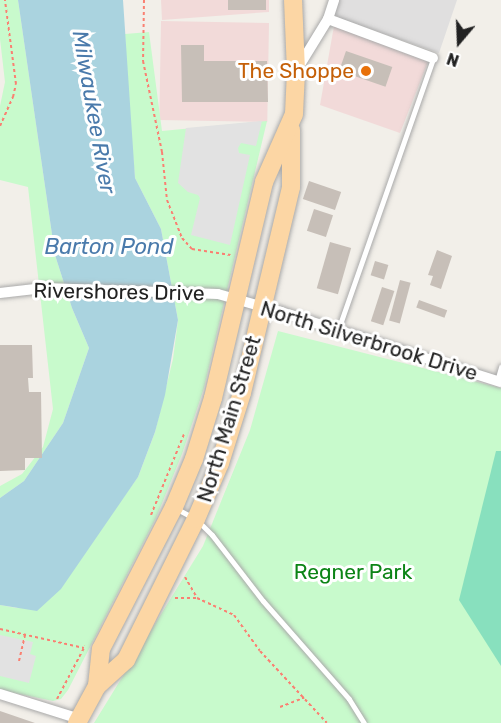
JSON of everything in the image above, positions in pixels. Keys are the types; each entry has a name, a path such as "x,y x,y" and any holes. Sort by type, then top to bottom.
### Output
{"main road":[{"name":"North Main Street","path":"79,721 97,686 126,660 158,598 220,463 235,413 291,187 291,125 296,71 293,0"},
{"name":"North Main Street","path":"97,686 101,649 174,507 194,459 213,398 264,182 291,125"}],"street":[{"path":"296,71 328,19 334,0"},
{"path":"328,19 433,58"},
{"name":"Rivershores Drive","path":"0,293 44,288 186,291 237,300"},
{"name":"North Silverbrook Drive","path":"237,300 499,381"},
{"path":"0,694 79,721"}],"lane":[{"path":"338,330 433,58"},
{"path":"499,381 501,367"},
{"path":"174,507 196,519 263,601 349,699 364,723"}],"path":[{"path":"0,126 13,97 16,84 5,0"},
{"path":"144,0 143,61 162,152 167,200 182,238 192,249 208,253 247,253"},
{"path":"147,524 186,428"},
{"path":"176,561 196,598"},
{"path":"158,598 196,598 234,615 260,651 327,723"},
{"path":"0,629 84,648"},
{"path":"19,661 25,634"},
{"path":"51,710 89,639"},
{"path":"280,707 304,698"}],"shaded area":[{"path":"161,0 269,0 269,12 162,20"},
{"path":"339,0 457,0 439,53 339,18 335,14"},
{"path":"161,21 269,23 267,122 159,120"},
{"path":"334,26 428,62 400,133 320,105"},
{"path":"262,121 256,146 241,143 238,148 239,153 250,155 230,245 191,235 200,198 188,192 178,183 186,128"},
{"path":"0,635 33,642 30,654 36,656 29,683 0,676"}],"green space":[{"path":"0,0 18,0 55,255 72,308 89,348 63,423 24,481 0,498 0,486 22,474 43,447 53,409 28,187 0,180 0,106 5,82 0,39"},
{"path":"149,32 162,131 267,121 204,388 182,454 156,518 68,690 61,699 53,701 0,690 0,605 17,608 104,524 138,477 155,432 173,359 178,320 161,229 135,178 128,101 125,34"},
{"name":"Regner Park","path":"278,331 501,388 501,723 94,723 203,546 250,430"},
{"path":"496,451 501,451 501,666 459,600"}],"water":[{"name":"Barton Pond","path":"18,0 123,0 135,178 161,229 178,320 165,395 155,432 138,477 61,589 37,611 0,605 0,498 24,481 63,423 89,348 72,308 55,255"}],"building":[{"path":"228,0 266,0 266,10 228,10"},
{"path":"181,45 204,45 204,61 267,61 268,102 182,102"},
{"path":"346,51 392,67 385,87 339,71"},
{"path":"309,181 341,192 335,210 303,199"},
{"path":"314,209 333,215 326,237 307,231"},
{"path":"330,242 351,248 338,294 317,288"},
{"path":"437,250 452,256 441,289 430,285 433,276 428,275"},
{"path":"375,261 388,265 384,279 371,275"},
{"path":"400,280 411,283 400,323 389,321"},
{"path":"382,287 394,291 383,325 371,321"},
{"path":"419,300 447,310 444,318 416,308"},
{"path":"0,345 32,345 33,378 28,378 29,392 41,392 42,458 25,458 25,470 0,471"},
{"path":"0,711 35,723 0,723"}],"place":[{"name":"The Shoppe","path":"366,71"}],"water label":[{"name":"Milwaukee River","path":"94,112"}]}
